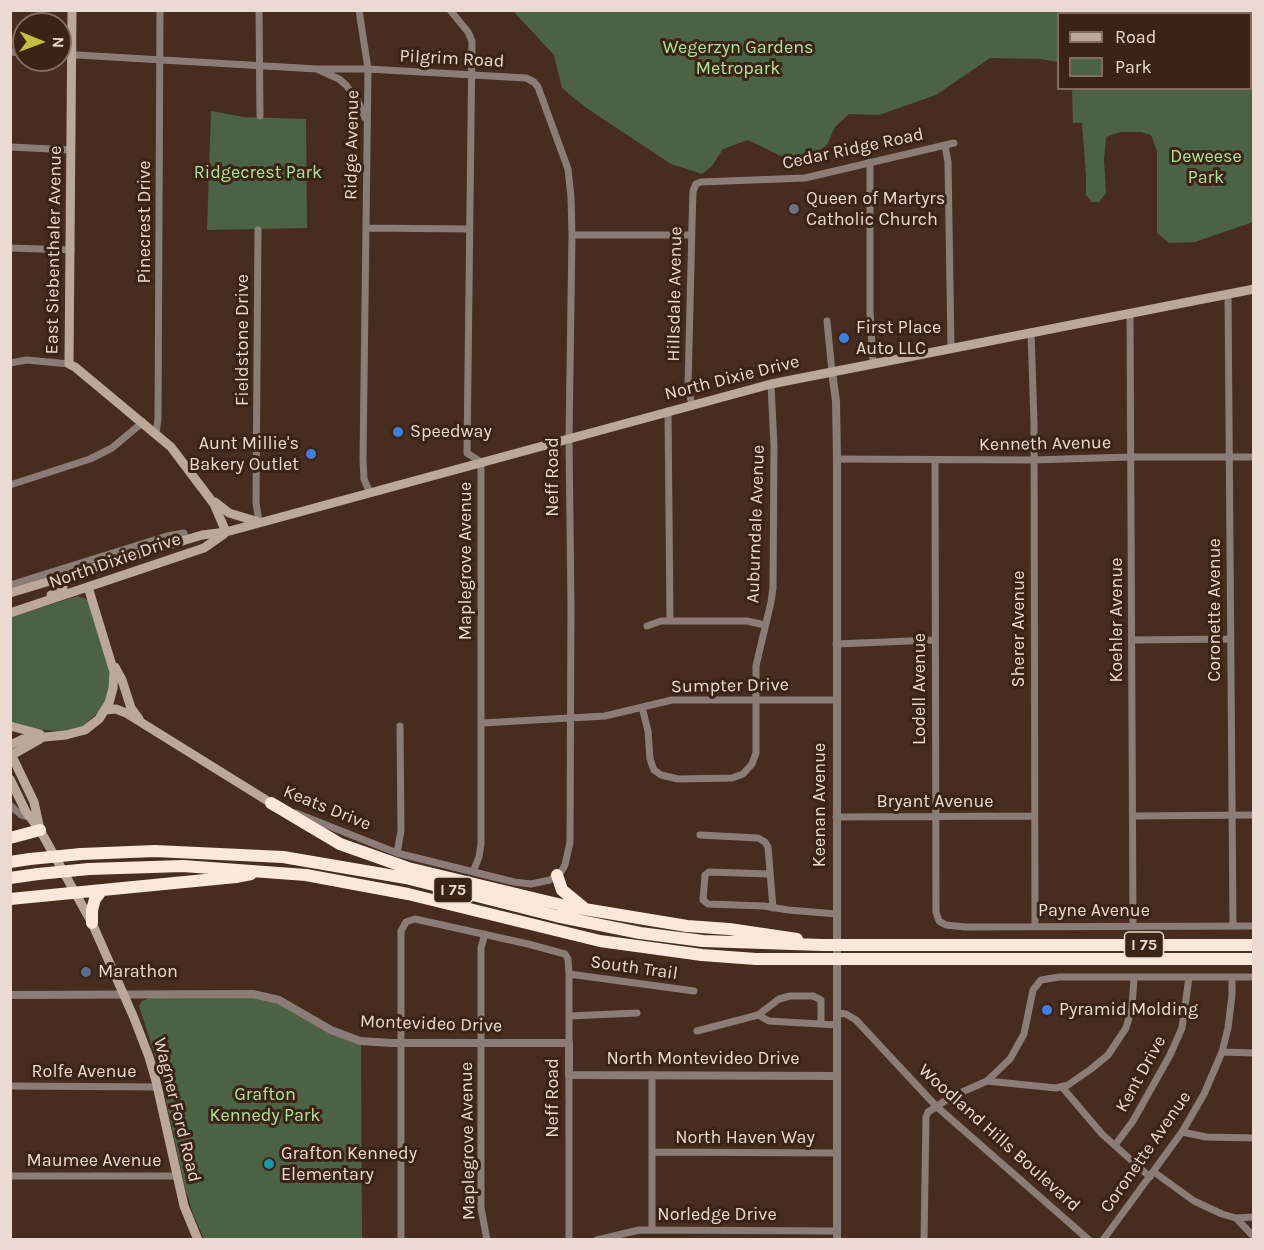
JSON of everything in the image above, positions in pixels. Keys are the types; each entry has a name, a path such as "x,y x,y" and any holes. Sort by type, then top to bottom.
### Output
{"highway":[{"path":"271,803 340,844 408,868 587,910 687,926 729,929 822,945"},
{"path":"10,838 40,830"},
{"name":"I 75","path":"10,862 81,854 155,851 283,857 396,876 556,916 640,933 703,941 822,945 1254,945"},
{"name":"I 75","path":"10,878 89,869 183,866 263,871 342,881 408,894 600,941 702,955 756,959 1254,959"},
{"path":"10,899 236,877 263,871"},
{"path":"557,875 562,890 587,910"},
{"path":"92,923 95,899 102,891"}],"main road":[{"name":"East Siebenthaler Avenue","path":"72,72 69,364 156,433 184,462 220,515 226,532"},
{"name":"North Dixie Drive","path":"10,593 62,573 202,535 226,532 771,384 1254,289"},
{"path":"209,497 229,513 259,522"},
{"name":"North Dixie Drive","path":"10,613 204,548 226,532"},
{"path":"171,558 188,546 186,539"},
{"path":"22,609 58,593 63,588 62,573"},
{"path":"10,600 29,587"},
{"path":"88,587 111,661 122,680 131,708 141,721"},
{"path":"10,745 23,739 66,735 91,726 105,710 113,688 111,661"},
{"name":"Keats Drive","path":"105,710 116,709 141,721 271,803"},
{"path":"10,726 48,736"},
{"path":"22,802 18,778 11,757 26,746 48,736"},
{"name":"Wagner Ford Road","path":"11,757 34,801 40,830"},
{"name":"Wagner Ford Road","path":"10,778 92,923 123,993 149,1057 184,1206 198,1239"}],"street":[{"name":"Pinecrest Drive","path":"156,433 160,10"},
{"path":"259,10 260,116"},
{"path":"359,10 368,69"},
{"name":"Maplegrove Avenue","path":"450,10 472,41 467,453 481,462 482,723 481,844 477,865 473,872"},
{"name":"Ridge Avenue","path":"72,55 317,69 368,69 363,469 364,482 370,493"},
{"path":"317,69 339,79 353,92 362,110 367,129"},
{"name":"Pilgrim Road","path":"368,69 526,78 534,82"},
{"name":"Neff Road","path":"534,82 568,169 571,187 569,854 566,865 557,875"},
{"name":"Cedar Ridge Road","path":"696,184 793,180 954,143"},
{"path":"945,146 948,162 951,348"},
{"path":"10,147 71,150"},
{"path":"870,162 870,312 873,363"},
{"name":"Hillsdale Avenue","path":"692,405 688,387 691,235 693,191 696,184"},
{"path":"366,228 469,229"},
{"name":"Fieldstone Drive","path":"258,230 256,503 259,522"},
{"path":"572,235 691,235"},
{"path":"10,248 71,250"},
{"name":"Coronette Avenue","path":"1228,294 1233,926"},
{"name":"Koehler Avenue","path":"1130,313 1133,926"},
{"path":"827,321 832,372"},
{"name":"Sherer Avenue","path":"1031,332 1034,423 1035,926"},
{"path":"10,363 27,360 69,364"},
{"name":"Keenan Avenue","path":"832,372 836,401 837,459 837,1235"},
{"name":"Auburndale Avenue","path":"642,707 648,731 650,759 656,771 673,779 725,779 743,774 752,764 756,753 756,666 773,588 774,446 771,384"},
{"path":"668,411 670,621"},
{"path":"10,485 90,459 112,448 143,422"},
{"name":"Kenneth Avenue","path":"837,459 1254,458"},
{"name":"Lodell Avenue","path":"935,460 935,818 938,919"},
{"path":"10,585 62,573"},
{"path":"646,626 661,621 747,621 765,625"},
{"path":"1132,640 1230,639"},
{"path":"836,644 935,640"},
{"name":"Sumpter Drive","path":"482,723 614,715 672,700 836,700"},
{"path":"397,853 401,831 400,726"},
{"name":"Keats Drive","path":"271,803 397,853 521,884 541,882 557,875"},
{"path":"10,805 21,815 30,817"},
{"path":"1133,816 1254,815"},
{"name":"Bryant Avenue","path":"836,817 1034,816"},
{"path":"700,835 763,840 768,847 773,908"},
{"path":"769,874 709,872 705,875 703,897 708,904 837,914"},
{"path":"401,1239 401,931 408,920 415,918 485,934"},
{"name":"Payne Avenue","path":"938,919 946,925 964,927 1254,926"},
{"name":"Maplegrove Avenue","path":"485,934 482,948 481,1208 487,1239"},
{"name":"Neff Road","path":"485,934 561,952 567,956 570,974 569,1239"},
{"name":"South Trail","path":"570,974 693,991"},
{"path":"924,1239 926,1117 928,1112 987,1081 1001,1069 1017,1049 1024,1034 1033,990 1037,984 1045,979 1059,977 1254,977"},
{"path":"987,1081 1062,1087 1100,1062 1121,1037 1132,1008 1134,977"},
{"name":"Kent Drive","path":"1115,1145 1147,1098 1182,1028 1189,977"},
{"name":"Coronette Avenue","path":"1104,1239 1182,1132 1204,1094 1222,1052 1231,1010 1232,977"},
{"name":"Montevideo Drive","path":"10,994 254,994 279,1000 347,1037 360,1041 569,1043"},
{"path":"697,1031 758,1015 779,999 790,996 813,996 821,1000 821,1024"},
{"path":"570,1016 638,1013"},
{"name":"Woodland Hills Boulevard","path":"837,1013 846,1014 856,1020 936,1106 1032,1192 1089,1239"},
{"path":"758,1015 769,1021 837,1025"},
{"path":"1222,1052 1254,1053"},
{"name":"North Montevideo Drive","path":"569,1075 837,1076"},
{"path":"652,1075 652,1230"},
{"name":"Rolfe Avenue","path":"10,1086 157,1087"},
{"path":"1062,1087 1087,1118 1115,1145 1152,1175 1194,1201 1222,1214 1236,1218 1254,1217"},
{"path":"1182,1132 1206,1137 1254,1137"},
{"name":"North Haven Way","path":"652,1152 837,1153"},
{"name":"Maumee Avenue","path":"10,1176 177,1176"},
{"path":"1236,1218 1254,1237"},
{"name":"Norledge Drive","path":"597,1239 625,1232 652,1230 837,1235"}],"green space":[{"path":"513,11 1253,11 1253,222 1195,242 1169,243 1157,233 1157,151 1151,135 1141,132 1120,132 1106,137 1104,160 1106,193 1099,202 1092,202 1086,195 1082,123 1073,123 1072,90 1252,90 1252,12 1057,12 1057,62 1041,59 990,58 936,95 879,115 849,114 835,127 827,145 805,160 787,159 748,140 723,149 712,166 702,174 671,164 585,107 562,88 554,55"},
{"name":"Ridgecrest Park","path":"211,111 244,117 306,119 307,228 207,230"},
{"path":"78,596 88,600 109,667 111,680 104,707 83,726 66,732 26,728 11,723 11,617"},
{"name":"Grafton Kennedy Park","path":"153,997 260,998 281,1005 361,1045 362,1239 204,1239 185,1188 159,1068 139,1006 142,1001"}],"place":[{"name":"Queen of Martyrs Catholic Church","path":"794,209"},
{"name":"First Place Auto LLC","path":"844,338"},
{"name":"Speedway","path":"398,432"},
{"name":"Aunt Millie's Bakery Outlet","path":"311,454"},
{"name":"Marathon","path":"86,972"},
{"name":"Pyramid Molding","path":"1047,1010"},
{"name":"Grafton Kennedy Elementary","path":"269,1164"}],"park label":[{"name":"Wegerzyn Gardens Metropark","path":"738,58"},
{"name":"Deweese Park","path":"1206,167"}]}
